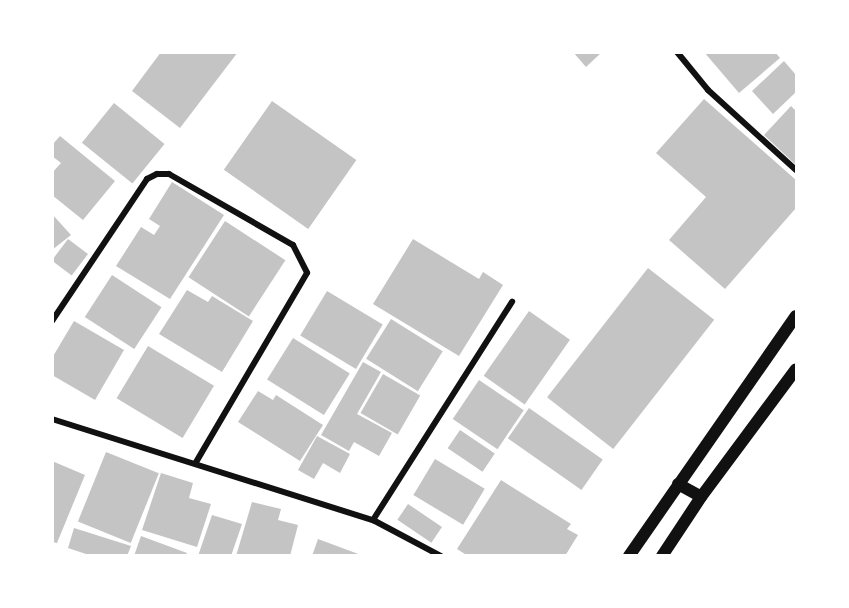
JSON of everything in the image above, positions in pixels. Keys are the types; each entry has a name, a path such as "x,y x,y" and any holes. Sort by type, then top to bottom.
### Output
{"main road":[{"path":"629,555 796,316"},
{"path":"662,555 701,497 796,369"},
{"path":"678,484 701,497"}],"street":[{"path":"676,52 708,90 796,170"},
{"path":"52,321 147,179 157,174 169,174 293,245 308,273 196,462"},
{"path":"373,520 512,302"},
{"path":"52,419 196,462 373,520 441,555"}],"building":[{"path":"161,52 238,52 180,128 132,91"},
{"path":"573,52 602,52 586,67"},
{"path":"704,52 775,52 780,58 739,93"},
{"path":"784,61 796,75 796,92 773,114 752,91"},
{"path":"704,99 796,180 796,208 725,289 669,240 706,197 656,153"},
{"path":"272,101 356,160 308,229 224,170"},
{"path":"114,103 165,144 132,184 82,143"},
{"path":"791,106 796,111 796,165 764,135"},
{"path":"60,136 115,181 83,220 52,195 52,173 61,163 52,156 52,145"},
{"path":"172,182 224,215 170,299 116,266 141,227 154,235 160,226 149,219"},
{"path":"52,214 71,235 52,250"},
{"path":"225,221 285,260 249,316 189,277"},
{"path":"68,239 88,254 72,276 52,261"},
{"path":"413,239 479,279 483,272 503,285 459,356 373,304"},
{"path":"648,268 714,320 613,449 547,397"},
{"path":"112,275 161,307 134,349 85,317"},
{"path":"187,290 208,302 212,296 253,321 222,372 159,334"},
{"path":"327,291 383,324 356,369 300,336"},
{"path":"529,311 570,340 525,404 484,376"},
{"path":"391,319 443,351 418,391 366,359"},
{"path":"74,321 124,350 95,400 52,375 52,358"},
{"path":"293,338 350,374 324,415 267,380"},
{"path":"148,346 214,386 183,438 117,398"},
{"path":"363,362 381,372 357,414 392,433 379,456 354,442 349,451 321,435"},
{"path":"383,374 420,396 398,434 360,413"},
{"path":"479,380 524,410 497,449 453,419"},
{"path":"258,391 273,400 276,395 323,425 300,461 238,422"},
{"path":"529,408 603,460 582,490 508,438"},
{"path":"460,430 495,453 483,472 448,448"},
{"path":"317,436 350,454 340,473 323,463 314,479 298,470"},
{"path":"106,452 159,473 131,543 78,522"},
{"path":"435,459 485,489 463,525 413,495"},
{"path":"52,461 85,475 57,543 52,542"},
{"path":"161,473 193,483 189,498 211,504 197,547 142,530"},
{"path":"501,480 571,524 567,529 578,535 565,556 468,556 457,549"},
{"path":"252,502 281,509 278,520 298,525 290,556 236,556"},
{"path":"408,504 442,527 431,543 397,520"},
{"path":"212,515 242,524 231,556 198,556"},
{"path":"74,528 131,546 127,556 92,556 68,548"},
{"path":"141,536 187,553 186,556 134,556"},
{"path":"318,539 361,555 361,556 312,556"}]}
